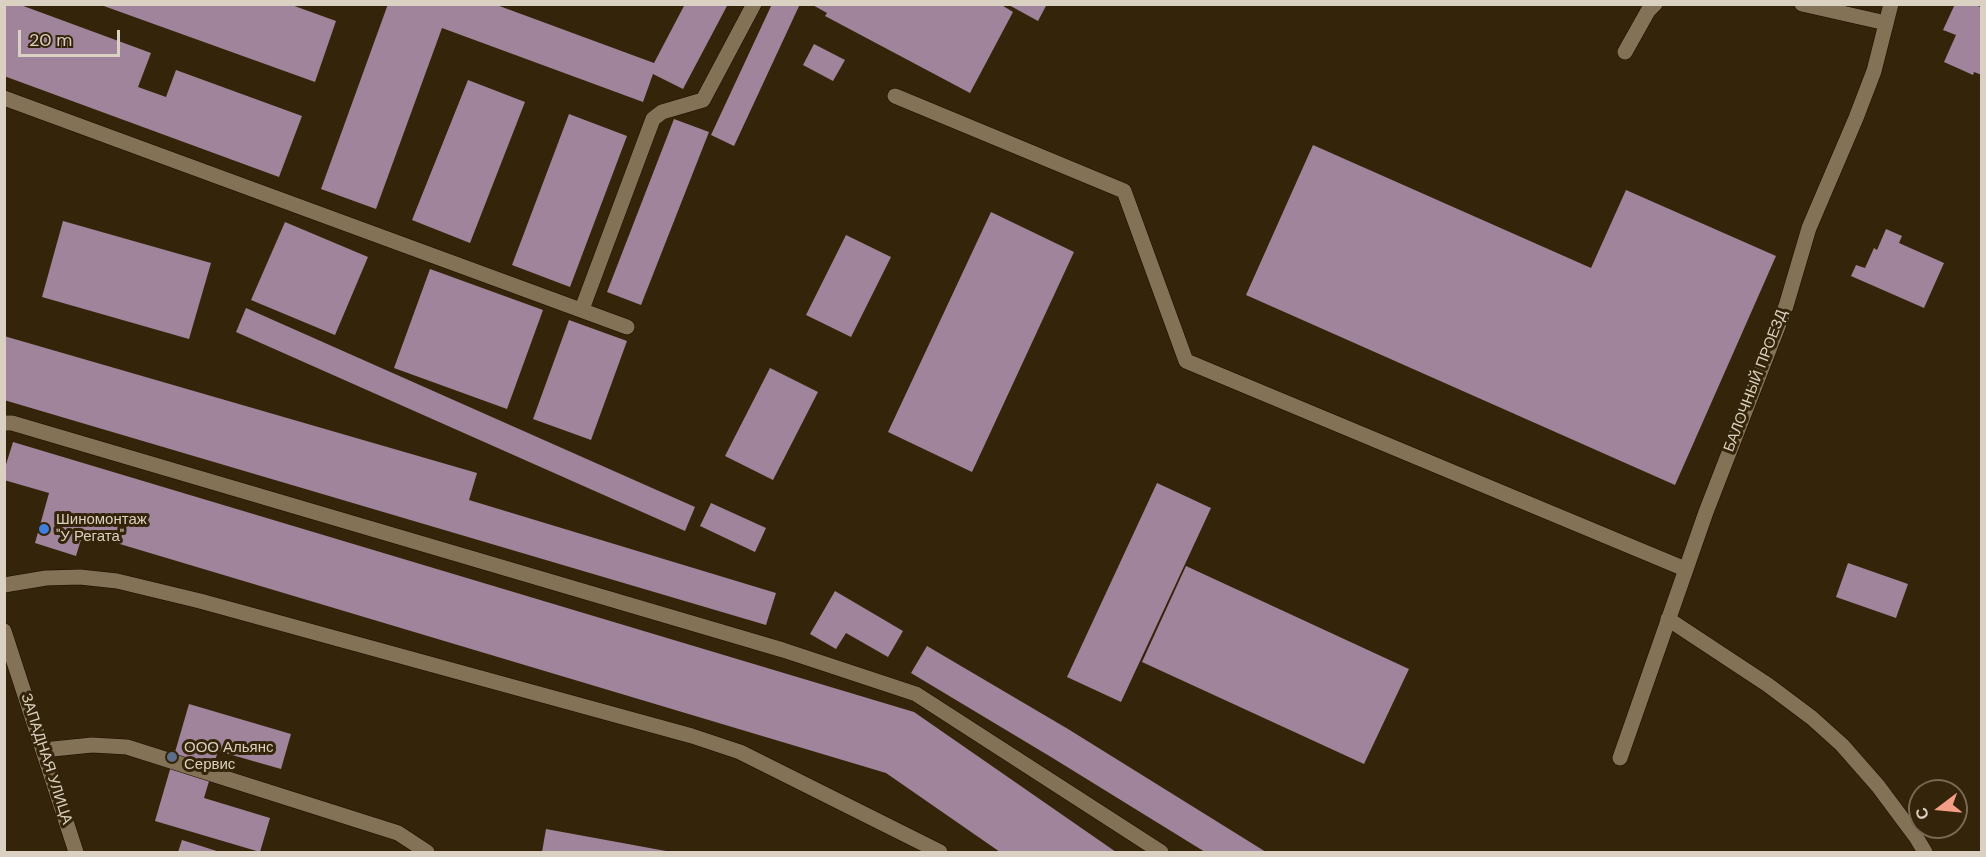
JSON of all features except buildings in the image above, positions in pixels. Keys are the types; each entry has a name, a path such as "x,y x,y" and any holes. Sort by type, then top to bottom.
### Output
{"street":[{"path":"582,309 653,119 662,112 703,100 754,4"},
{"path":"1624,52 1654,4"},
{"path":"1802,4 1886,23"},
{"name":"БАЛОЧНЫЙ ПРОЕЗД","path":"1620,758 1685,569 1786,306 1809,228 1874,71 1890,4"},
{"path":"895,96 1124,191 1186,361 1685,569"},
{"path":"4,98 627,327"},
{"path":"4,423 12,423 783,650 916,694 1161,852"},
{"path":"4,585 46,578 80,577 117,581 200,601 692,736 740,752 940,852"},
{"path":"1668,619 1812,717 1842,745 1878,786 1925,852"},
{"name":"ЗАПАДНАЯ УЛИЦА","path":"4,631 76,852"},
{"path":"43,750 92,745 127,747 398,833 427,852"}],"place":[{"name":"Шиномонтаж \"У Регата\"","path":"44,529"},
{"name":"ООО Альянс Сервис","path":"172,757"}]}
